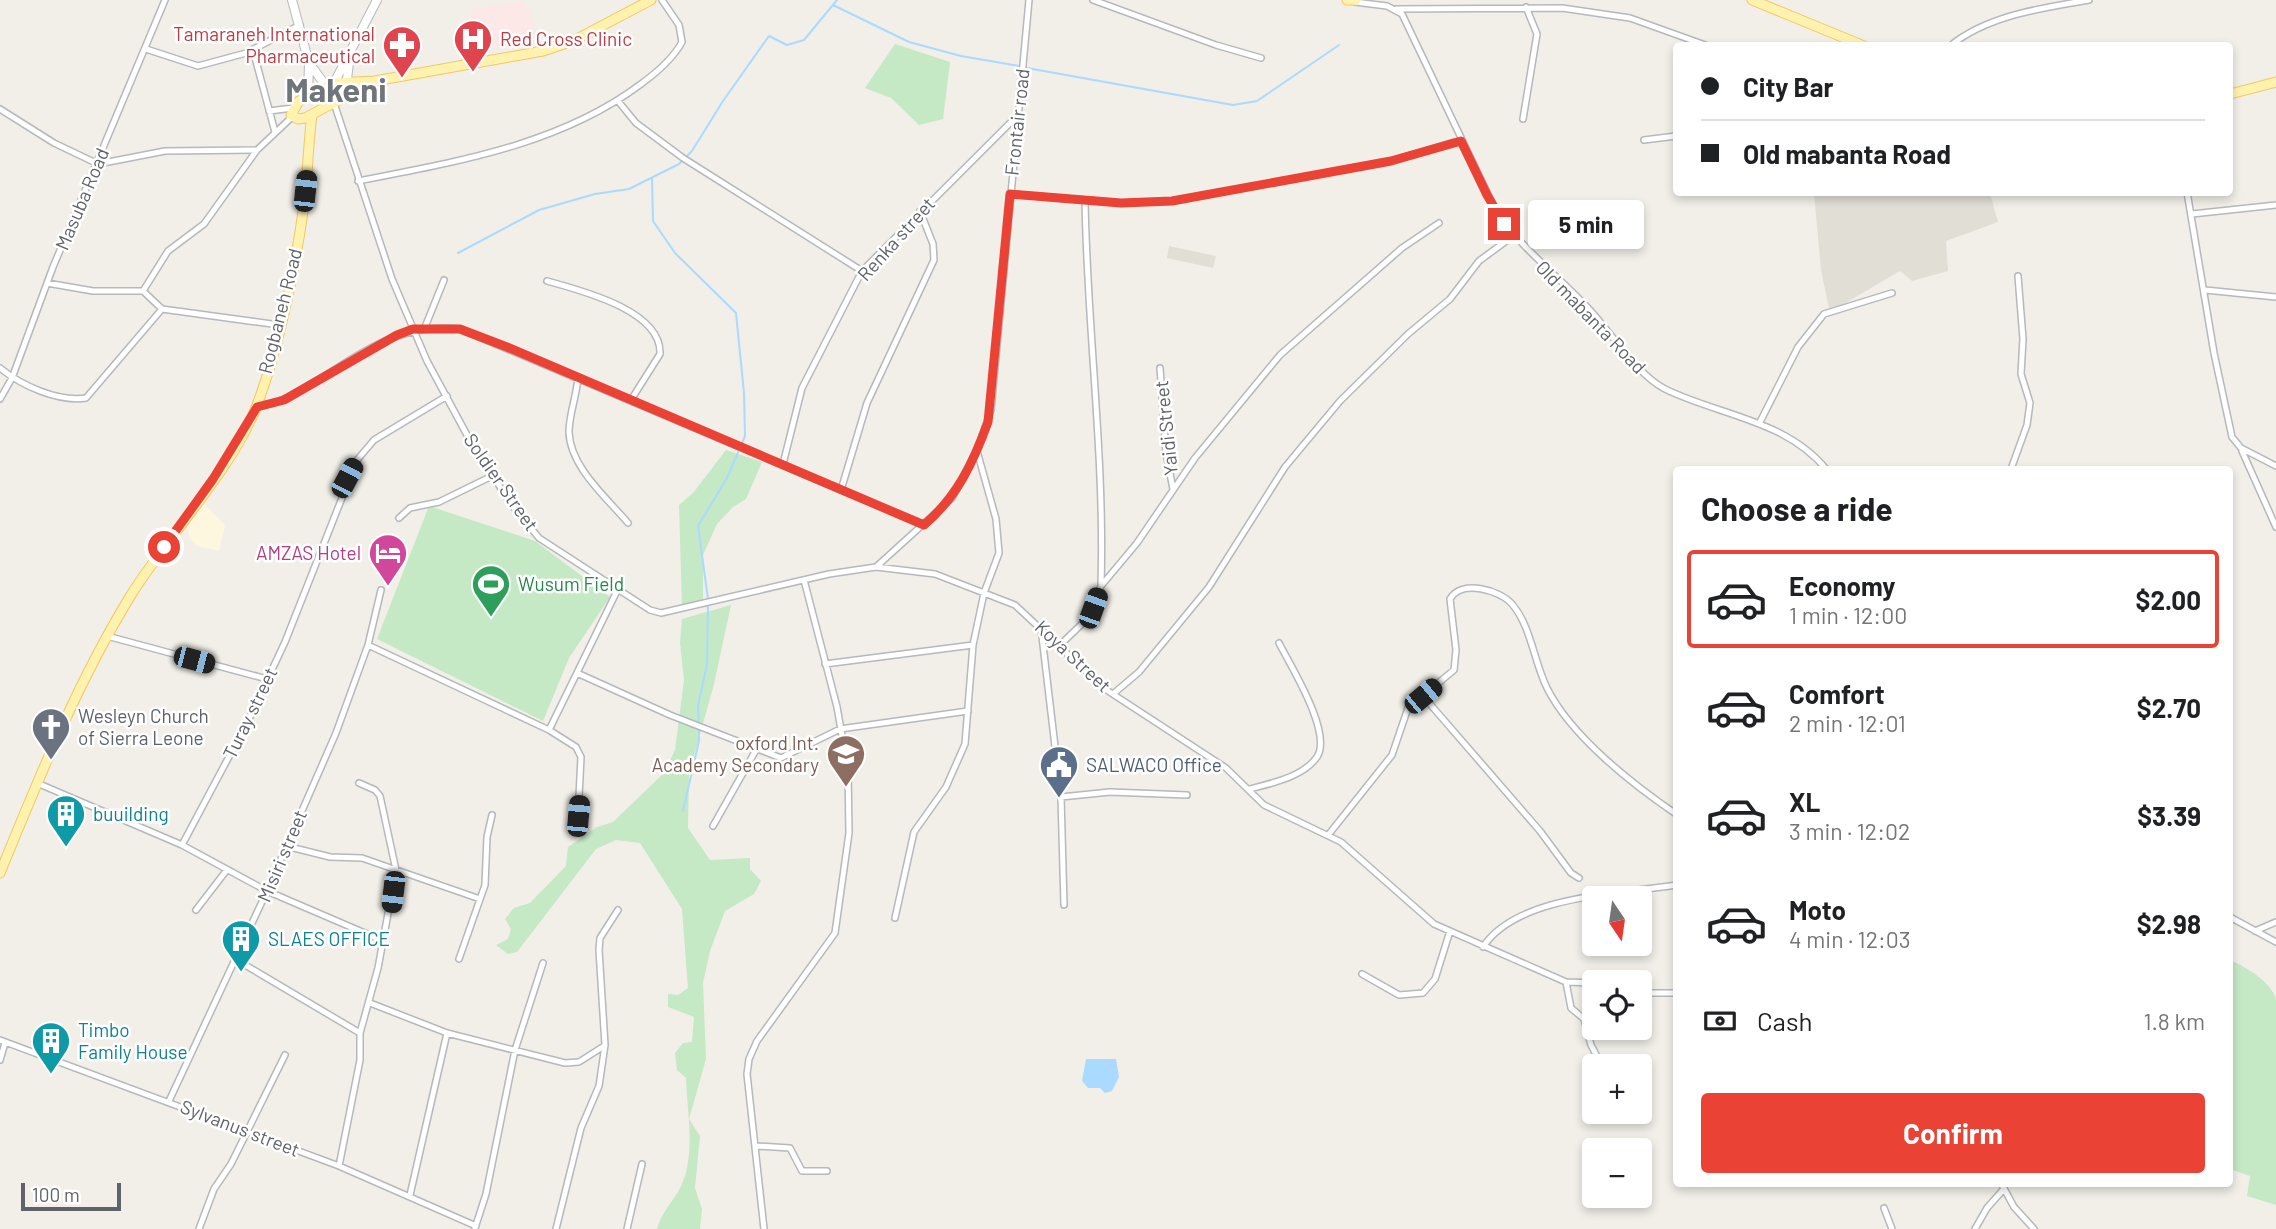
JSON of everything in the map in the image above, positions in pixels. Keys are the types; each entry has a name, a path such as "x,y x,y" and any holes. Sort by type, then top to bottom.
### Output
{"main road":[{"path":"1752,0 1854,42"},
{"path":"294,115 308,95 330,85 516,58 559,47 644,2"},
{"path":"294,115 312,115 375,80"},
{"path":"2233,92 2276,82"},
{"path":"294,115 308,143"},
{"name":"Rogbaneh Road","path":"0,873 37,783 87,673 107,636 164,547 235,446 257,407 279,325 304,206 312,115"}],"street":[{"name":"Masuba Road","path":"0,399 12,378 47,283 165,0"},
{"path":"292,0 309,63 308,95"},
{"path":"309,63 330,85 377,0"},
{"path":"358,181 470,159 504,149 607,109 655,73 682,42 681,30 662,0"},
{"name":"Frontair road","path":"978,451 991,410 1029,0"},
{"path":"1093,0 1216,45 1261,58"},
{"path":"1956,42 1972,31 2050,3 2089,0"},
{"path":"1353,1 1396,9 1562,8 1630,18 1697,42"},
{"path":"1523,119 1536,34 1526,7"},
{"name":"Old mabanta Road","path":"1396,9 1408,24 1487,195 1513,236 1586,306 1656,384 1759,424 1808,451 1823,466"},
{"path":"146,49 195,66 253,50 300,25"},
{"path":"253,50 275,132"},
{"path":"339,115 348,81 350,52"},
{"path":"618,101 636,123 684,159 862,271"},
{"name":"Soldier Street","path":"333,102 358,181 413,329 492,476 539,538 617,591 661,613 804,580 876,567"},
{"path":"0,110 54,144 97,163 165,151 257,150"},
{"path":"268,111 294,115"},
{"path":"143,291 168,251 204,224 257,150 294,115"},
{"name":"Renka street","path":"783,464 802,388 862,271 1017,116"},
{"path":"1644,140 1673,136"},
{"path":"1010,194 1121,203 1172,201 1391,161 1461,141"},
{"path":"2188,196 2222,400 2232,437 2241,448 2276,527"},
{"path":"1085,200 1086,273 1098,397 1101,586"},
{"path":"2192,214 2276,205"},
{"path":"841,490 867,403 934,260 933,244 920,211"},
{"path":"1060,645 1087,619 1101,586 1137,543 1173,489 1241,400 1280,355 1402,248 1439,223"},
{"path":"1113,694 1139,672 1209,587 1285,467 1340,401 1408,334 1450,299 1479,261 1513,236"},
{"path":"2012,466 2027,425 2030,403 2021,374 2023,339 2018,276"},
{"path":"425,327 444,280"},
{"path":"547,281 615,303 636,316 654,334 660,354 631,400"},
{"path":"47,283 93,291 143,291 162,309 279,325"},
{"path":"2204,290 2276,297"},
{"path":"1759,424 1798,347 1824,314 1892,293"},
{"path":"0,368 12,378 71,399 86,398 162,309"},
{"path":"257,407 284,400 413,329 460,329 924,525"},
{"name":"Yaidi Street","path":"1160,368 1166,453 1173,489"},
{"path":"578,377 569,428 572,446 587,475 628,523"},
{"name":"Turay street","path":"182,845 267,679 313,577 347,478 364,449 374,440 447,396"},
{"path":"2241,448 2276,466"},
{"path":"876,567 952,498 978,451"},
{"path":"895,918 914,832 957,766 965,744 973,645 984,593 999,553 1000,536 978,451"},
{"path":"399,518 410,508 439,502 492,476"},
{"name":"Koya Street","path":"876,567 935,574 1015,605 1113,694 1180,735 1250,789 1264,805 1277,814 1329,834 1434,924 1566,982"},
{"path":"764,1229 748,1059 782,1004 835,933 849,833 850,801 840,729 804,580"},
{"path":"1329,834 1392,755 1408,708 1455,666 1452,594 1477,589 1497,592 1511,603 1521,618 1547,688 1558,705 1606,757 1645,793 1673,812"},
{"name":"Misiri street","path":"169,1101 267,891 336,733 368,645 380,590"},
{"path":"549,730 617,591"},
{"path":"1041,628 1061,797 1064,905"},
{"path":"107,636 267,679"},
{"path":"1250,789 1287,778 1316,759 1320,749 1320,733 1310,703 1279,643"},
{"path":"368,645 549,730 576,747 581,757 578,816"},
{"path":"825,664 973,645"},
{"path":"576,673 756,750 781,758 840,729 968,711"},
{"path":"1423,696 1541,831 1571,873 1579,878"},
{"path":"713,826 756,750"},
{"path":"37,783 182,845 267,891 381,940"},
{"path":"339,1166 360,1060 360,1032 370,1003 396,870 380,796 375,790 359,783"},
{"path":"1061,797 1110,792 1187,795"},
{"path":"459,960 485,885 487,837 492,815"},
{"path":"286,846 330,857 362,859 480,899"},
{"path":"196,910 226,871"},
{"path":"1483,947 1491,935 1504,925 1533,912 1610,892 1673,885"},
{"path":"556,1229 581,1128 597,1096 605,1045 600,938 618,910"},
{"path":"2233,919 2276,942"},
{"path":"2255,931 2276,922"},
{"path":"1362,974 1399,995 1423,993 1436,979 1450,931"},
{"path":"235,959 360,1032"},
{"path":"475,1227 486,1194 515,1050 543,963"},
{"path":"1582,983 1566,982 1571,1008 1584,1019 1596,1054"},
{"path":"1652,994 1673,994"},
{"path":"370,1003 447,1033 565,1063 579,1062 605,1045"},
{"path":"410,1195 447,1033"},
{"path":"0,1060 3,1042"},
{"name":"Sylvanus street","path":"3,1042 169,1101 339,1166 410,1195 475,1227"},
{"path":"199,1229 214,1189 248,1132 285,1055"},
{"path":"755,1146 790,1148 802,1171 827,1171"},
{"path":"627,1229 642,1164"},
{"path":"1975,1229 2001,1187"},
{"path":"2003,1187 2034,1229"},
{"path":"1884,1208 1892,1229"}],"shaded area":[{"path":"523,1 528,8 536,40 478,52 471,9"},
{"path":"1814,196 1991,196 1998,222 1946,241 1948,271 1912,281 1900,271 1842,305 1829,308 1821,270"},
{"path":"1169,246 1216,256 1213,268 1167,258"},
{"path":"203,503 225,525 219,551 197,546 190,539 187,528"}],"green space":[{"path":"895,44 950,62 943,119 919,125 891,98 865,88"},
{"path":"726,450 762,462 746,499 733,507 717,524 703,555 703,600 682,606 679,505 693,493"},
{"name":"Wusum Field","path":"429,506 535,541 610,597 569,658 543,721 377,639"},
{"path":"731,605 714,684 689,774 688,828 710,860 750,858 750,869 761,881 754,894 725,911 710,951 703,983 706,1059 689,1119 686,1078 677,1070 675,1053 683,1043 692,1042 694,1017 668,1007 668,994 678,995 688,988 682,909 640,843 616,840 596,849 517,952 508,954 496,945 508,939 511,929 505,919 514,908 530,903 566,866 568,847 597,827 613,822 664,773 675,750 684,680 680,643 682,619"},
{"path":"2233,962 2264,981 2276,1000 2276,1205 2247,1196 2250,1176 2233,1170"},
{"path":"689,1119 700,1136 695,1188 702,1209 700,1229 657,1229 661,1217 681,1186 688,1161"}],"water":[{"path":"1086,1059 1116,1059 1119,1077 1112,1091 1105,1093 1100,1088 1088,1088 1082,1081"}],"waterway":[{"path":"458,253 539,210 595,194 629,189 679,164 692,151 769,36 787,45 804,40 837,0"},
{"path":"833,5 909,42 961,56 1019,66"},
{"path":"1027,68 1233,105 1257,101 1339,45"},
{"path":"652,178 653,221 675,253 736,313 744,393 745,436 727,478 698,526 708,599"},
{"path":"699,724 698,706 707,664 708,605"},
{"path":"683,811 699,741 699,730"}],"place":[{"name":"Red Cross Clinic","path":"473,73"},
{"name":"Tamaraneh International Pharmaceutical","path":"402,79"},
{"name":"AMZAS Hotel","path":"388,587"},
{"name":"Wusum Field","path":"491,618"},
{"name":"Wesleyn Church of Sierra Leone","path":"51,761"},
{"name":"oxford Int. Academy Secondary","path":"846,788"},
{"name":"SALWACO Office","path":"1059,799"},
{"name":"buuilding","path":"66,848"},
{"name":"SLAES OFFICE","path":"241,973"},
{"name":"Timbo Family House","path":"51,1075"}],"district":[{"name":"Makeni","path":"336,90"}],"route":[{"path":"164,547 235,446 257,407 284,400 397,335 425,327 460,329 507,347 924,525 952,498 978,451 988,422 999,333 1010,194 1121,203 1172,201 1391,161 1461,141 1504,224"}]}
